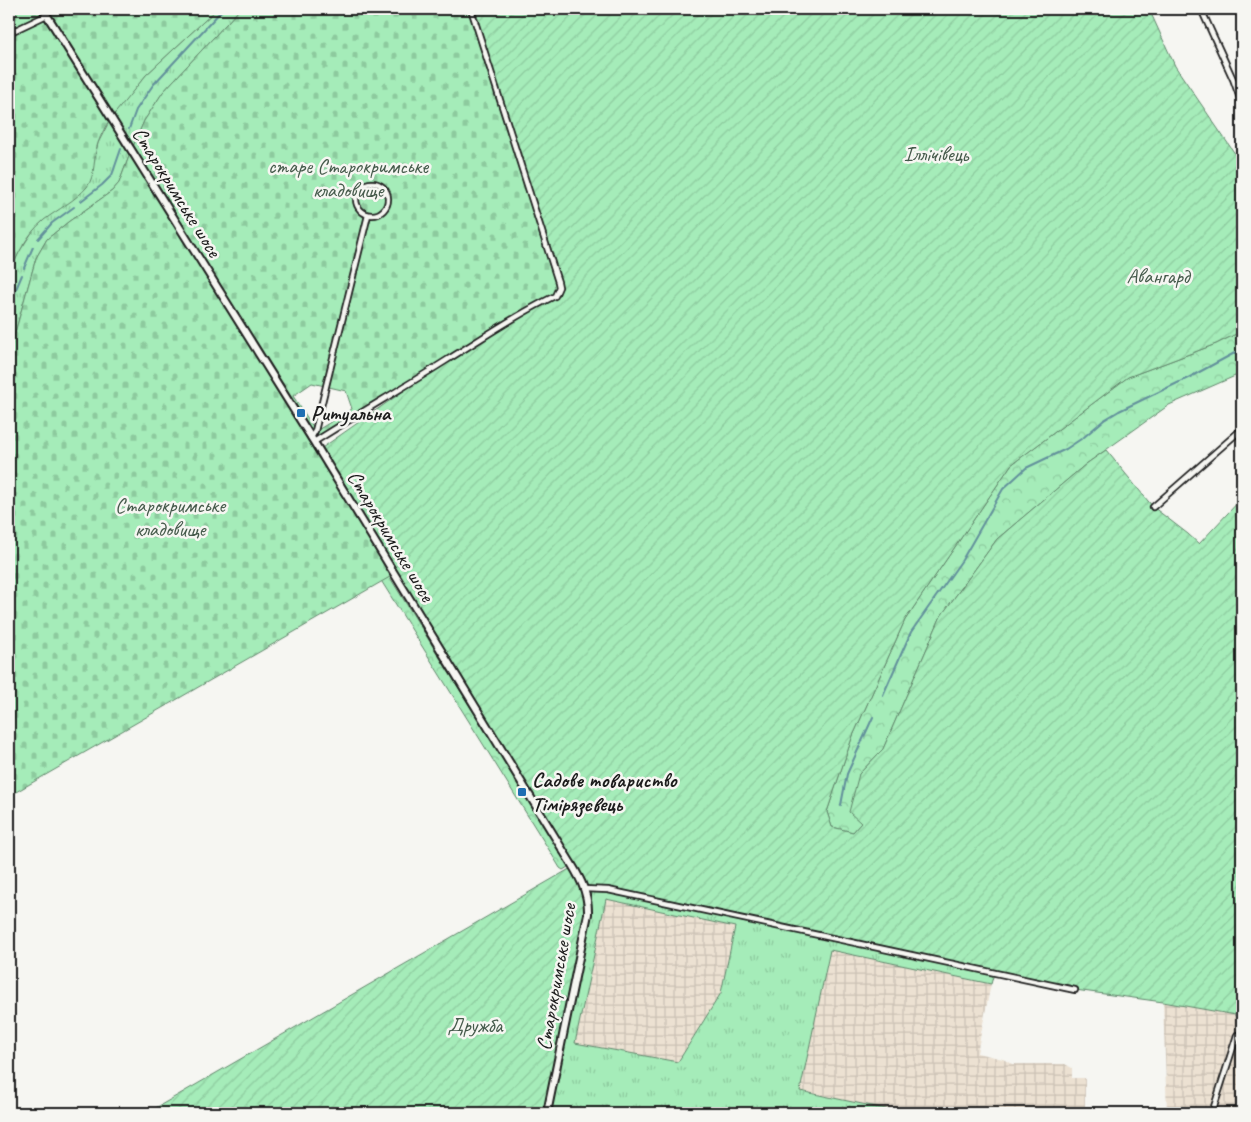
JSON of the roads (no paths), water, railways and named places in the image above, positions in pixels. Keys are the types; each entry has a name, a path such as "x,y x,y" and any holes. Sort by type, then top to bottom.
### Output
{"street":[{"name":"Старокримське шосе","path":"43,9 313,440 564,852 584,889 588,899 588,914 548,1113"},
{"path":"313,440 448,360 532,306 555,296 559,287 471,9"},
{"path":"1201,9 1233,79 1242,104"},
{"path":"9,33 47,15"},
{"path":"372,183 382,187 387,192 388,201 385,208 379,214 368,215 358,207 356,194 365,185 372,183"},
{"path":"313,440 368,215"},
{"path":"1153,507 1242,429"},
{"path":"584,889 608,890 1075,990"},
{"path":"1212,1113 1237,1035"}],"waterway":[{"path":"129,129 136,110 153,85 223,9"},
{"path":"81,201 112,175 121,149"},
{"path":"38,239 52,223 74,207"},
{"path":"24,268 33,247"},
{"path":"13,296 22,275"},
{"path":"883,695 911,632 962,560 1003,489 1026,468 1066,449 1119,411 1190,377 1242,349"},
{"path":"841,805 847,774 873,717"}],"place":[{"name":"Ритуальна","path":"301,413"},
{"name":"Садове товариство Тімірязєвець","path":"522,792"}],"park label":[{"name":"Іллічівець","path":"936,154"},
{"name":"старе Старокримське кладовище","path":"348,178"},
{"name":"Авангард","path":"1158,276"},
{"name":"Старокримське кладовище","path":"170,517"},
{"name":"Дружба","path":"475,1025"}]}
